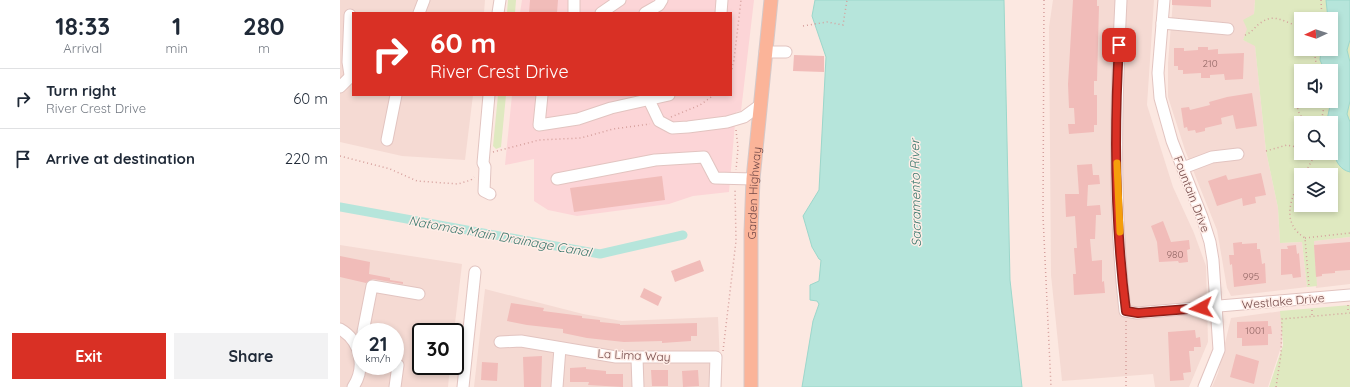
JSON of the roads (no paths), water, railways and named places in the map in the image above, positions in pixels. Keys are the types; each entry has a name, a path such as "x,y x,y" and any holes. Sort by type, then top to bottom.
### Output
{"main road":[{"name":"Garden Highway","path":"751,387 751,232 753,179 759,106 771,0"}],"street":[{"path":"418,12 424,0"},
{"path":"498,12 500,0"},
{"path":"574,0 574,12"},
{"path":"603,12 620,0"},
{"path":"647,12 659,5 662,0"},
{"path":"721,12 722,0"},
{"name":"Westlake Drive","path":"1121,0 1116,150 1118,211 1126,311 1138,313 1216,306 1349,300"},
{"name":"Fountain Drive","path":"1164,0 1158,73 1164,120 1202,217 1210,242 1220,350 1204,387"},
{"path":"340,87 352,74 348,62 350,15"},
{"path":"1162,23 1228,29"},
{"path":"765,52 786,52"},
{"path":"387,140 396,96"},
{"path":"489,96 482,163 485,167 484,191 490,194"},
{"path":"542,96 539,125 578,119 611,108 665,96"},
{"path":"649,100 659,121 672,128 688,128 727,122 744,117 759,106"},
{"path":"1183,168 1212,157 1238,154"},
{"path":"556,179 655,160 704,157 715,178 753,179"},
{"path":"463,387 475,272"},
{"path":"365,323 372,286 420,294"},
{"path":"340,329 352,337"},
{"name":"La Lima Way","path":"500,342 521,341 616,357 716,357 715,387"},
{"path":"557,387 560,348"},
{"path":"637,358 638,387"},
{"path":"353,387 357,375"},
{"path":"395,387 397,375"}],"water":[{"name":"Sacramento River","path":"815,0 1004,0 1010,280 1022,387 802,387 813,321 819,304 817,301 810,300 810,285 819,281 821,260 812,247 803,216 819,190 826,57 812,16"},
{"path":"1326,0 1350,0 1350,40 1347,50 1350,62 1350,101 1347,114 1350,122 1350,172 1339,165 1336,160 1338,160 1338,116 1328,116 1330,108 1338,108 1338,64 1322,64 1320,56 1338,56 1338,12 1327,12"}],"waterway":[{"name":"Natomas Main Drainage Canal","path":"340,207 600,254 683,235"}]}
